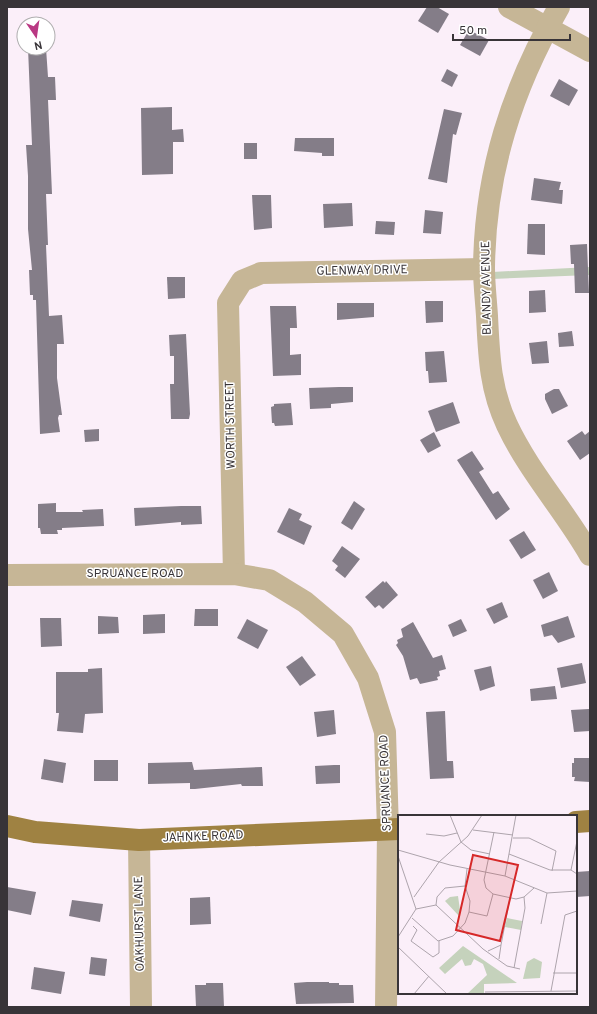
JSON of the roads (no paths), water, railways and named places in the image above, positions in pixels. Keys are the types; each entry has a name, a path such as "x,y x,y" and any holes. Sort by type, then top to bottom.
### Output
{"main road":[{"path":"577,822 590,822"},
{"name":"JAHNKE ROAD","path":"7,826 35,832 139,840 394,829"}],"street":[{"path":"509,7 590,51"},
{"name":"BLANDY AVENUE","path":"559,7 513,104 503,133 490,193 484,269 490,369 497,400 507,425 519,447 590,555"},
{"name":"GLENWAY DRIVE","path":"242,281 261,273 484,269"},
{"name":"WORTH STREET","path":"234,574 228,303 242,281"},
{"name":"SPRUANCE ROAD","path":"7,575 234,574 268,580 305,602 343,634 368,678 385,732 394,829 386,1007"},
{"name":"OAKHURST LANE","path":"139,840 141,1007"}]}
